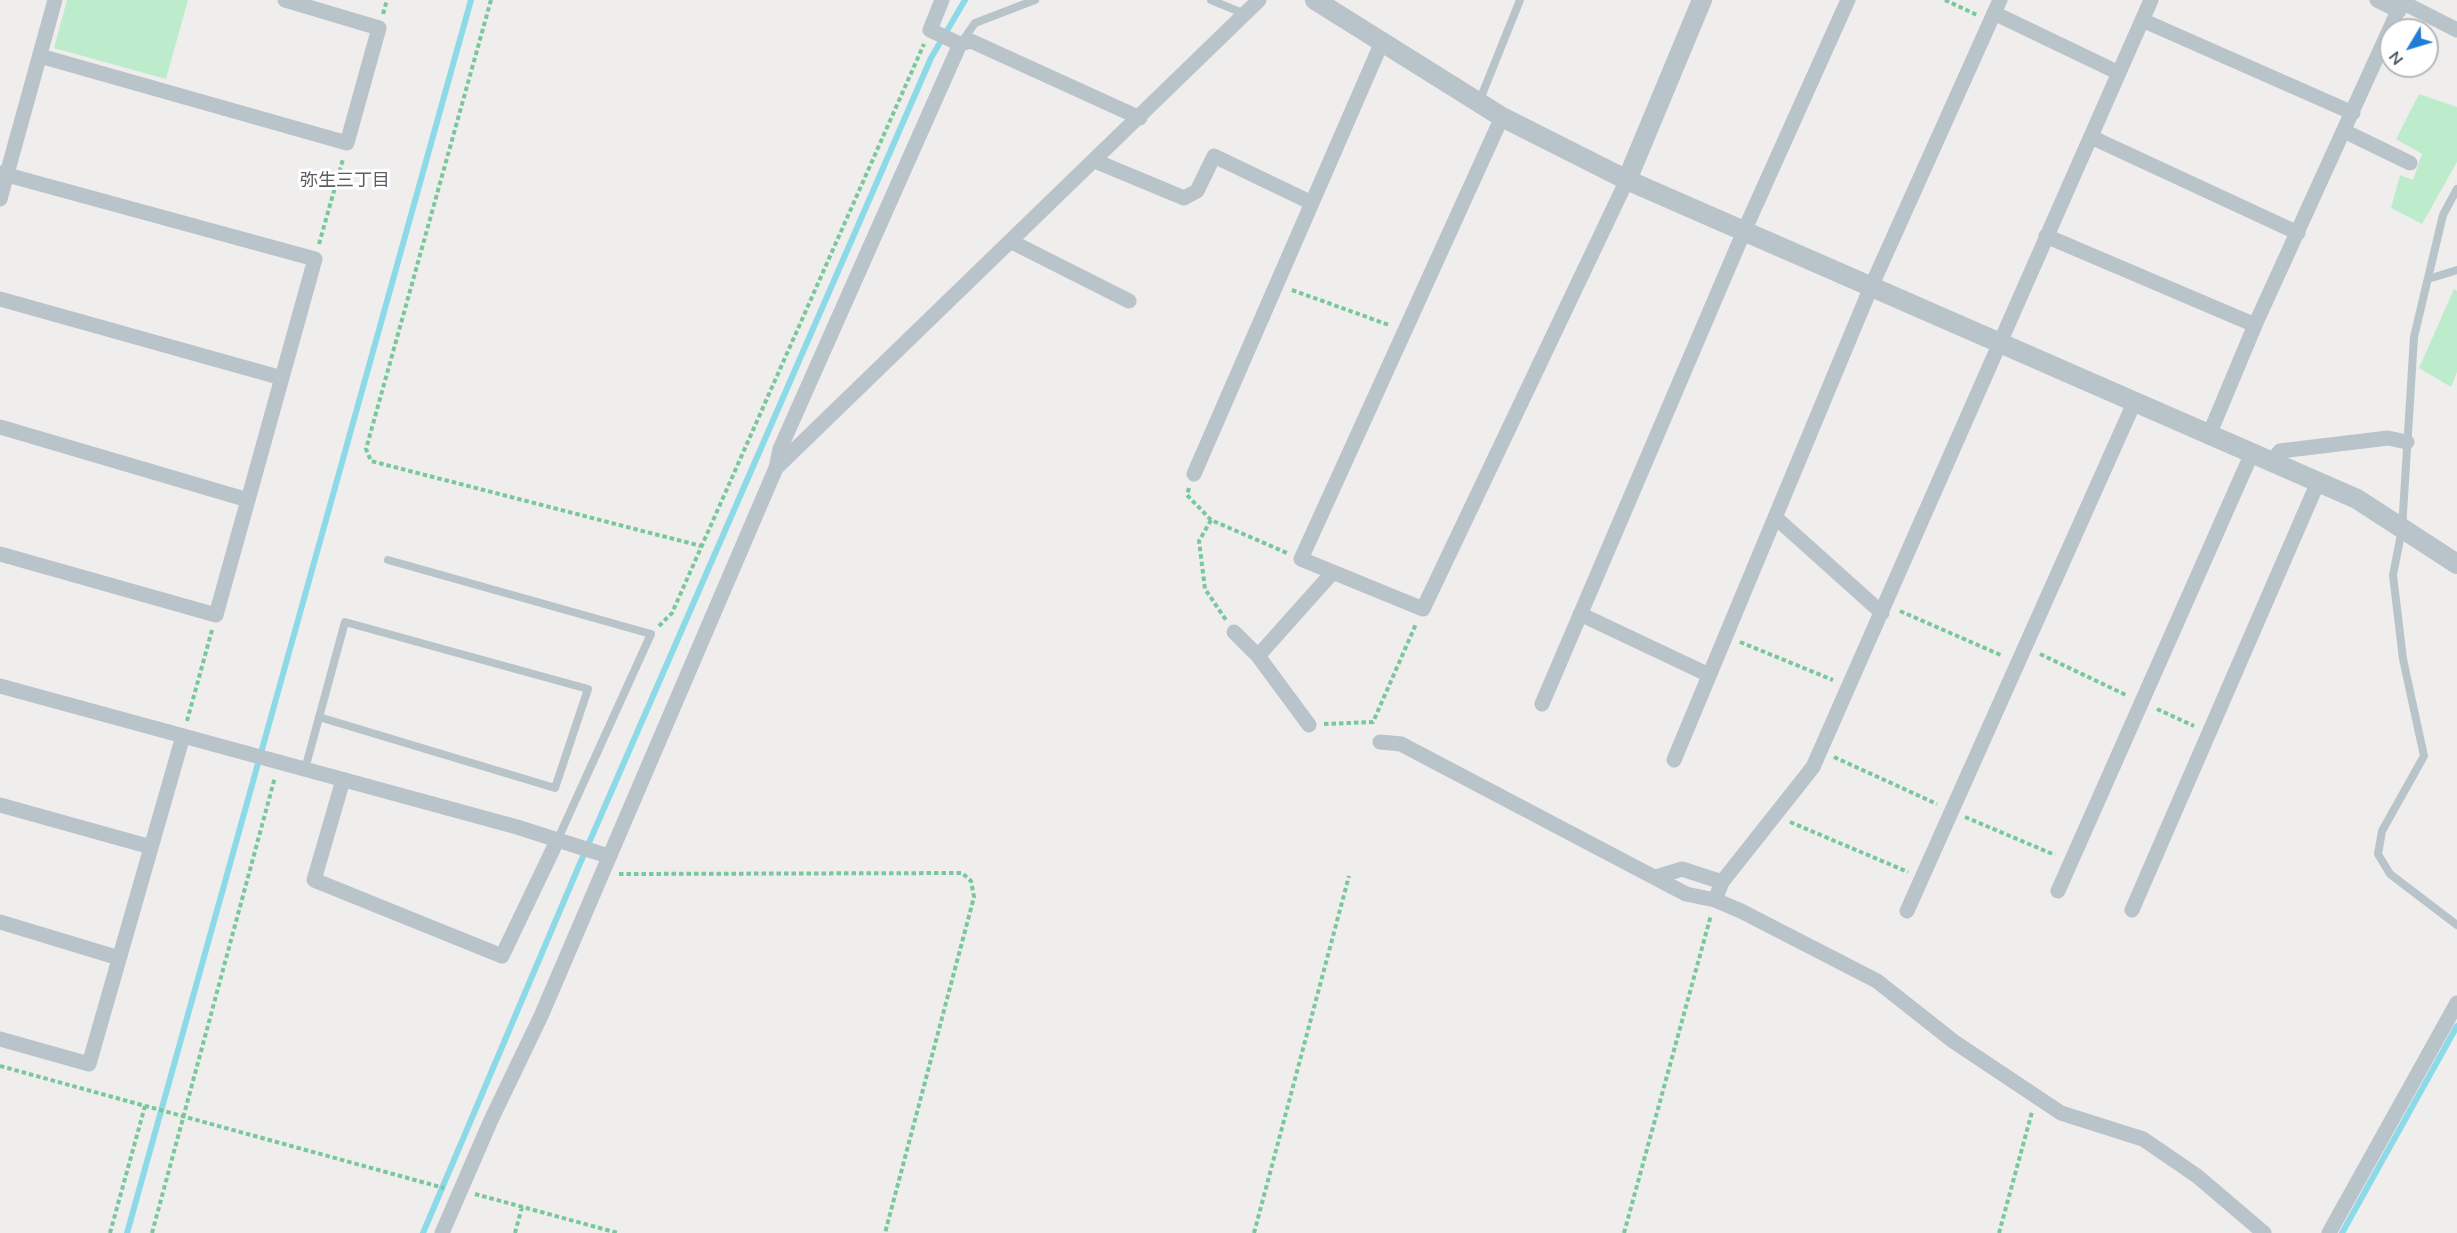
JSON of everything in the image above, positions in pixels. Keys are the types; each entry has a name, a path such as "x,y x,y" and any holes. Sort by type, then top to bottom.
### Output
{"street":[{"path":"0,199 3,174 55,0"},
{"path":"40,56 347,143 379,28 285,0"},
{"path":"942,0 930,30 960,44 971,41 1140,118"},
{"path":"776,468 1140,118 1259,0"},
{"path":"1315,0 1502,117 1627,180 1745,229 1871,287 2357,499 2457,564"},
{"path":"1502,117 1301,559 1423,609 1627,180 1702,0"},
{"path":"1542,704 1745,229 1848,0"},
{"path":"1715,900 1722,882 1813,767 2151,0"},
{"path":"2377,0 2401,4 2457,30"},
{"path":"2209,435 2255,325 2401,4"},
{"path":"1674,760 1871,287 1995,11 2119,73"},
{"path":"2142,20 2353,113"},
{"path":"1194,474 1382,42"},
{"path":"442,1233 541,1016 776,468 780,448 960,44"},
{"path":"2344,131 2410,163"},
{"path":"2091,136 2298,233"},
{"path":"1095,161 1184,198 1197,190 1215,156 1312,202"},
{"path":"0,554 216,615 315,259 3,174"},
{"path":"2046,236 2255,325"},
{"path":"1010,241 1129,301"},
{"path":"0,299 282,378"},
{"path":"1907,912 2134,403"},
{"path":"0,427 248,500"},
{"path":"2271,462 2280,451 2388,438 2407,442"},
{"path":"2058,891 2252,453"},
{"path":"2132,910 2211,734 2318,482"},
{"path":"1775,517 1884,609"},
{"path":"1258,656 1333,572"},
{"path":"1580,614 1709,675"},
{"path":"1234,632 1258,656 1309,725"},
{"path":"0,686 517,827 608,856"},
{"path":"0,1039 89,1064 183,736"},
{"path":"1380,742 1401,744 1418,752 1686,894 1715,900 1837,958 1877,981 1953,1041 2061,1113 2143,1139 2197,1176 2264,1233"},
{"path":"343,780 314,880 502,956 557,841"},
{"path":"0,805 151,847"},
{"path":"1656,877 1682,869 1722,882"},
{"path":"0,922 119,958"},
{"path":"2329,1233 2457,1004"}],"lane":[{"path":"960,44 975,23 1035,0"},
{"path":"1211,0 1245,14"},
{"path":"1479,103 1520,0"},
{"path":"2457,189 2443,215 2414,337 2402,530 2393,575 2403,659 2424,756 2382,831 2378,854 2390,874 2457,925"},
{"path":"2428,279 2457,270"},
{"path":"388,560 651,635 557,841"},
{"path":"305,769 319,717 345,622 588,689 555,788 319,717"}],"path":[{"path":"491,0 366,449 371,461 701,546"},
{"path":"1945,0 1995,11"},
{"path":"651,635 672,613 930,30"},
{"path":"315,259 347,143"},
{"path":"1277,284 1405,331"},
{"path":"1194,474 1187,495 1210,520 1301,559"},
{"path":"1210,520 1199,541 1205,589 1234,632"},
{"path":"1309,725 1373,722 1423,609"},
{"path":"1884,609 2019,663"},
{"path":"183,736 216,615"},
{"path":"1725,636 1849,687"},
{"path":"2026,647 2211,734"},
{"path":"1820,750 1953,812 2071,861"},
{"path":"152,1233 280,762"},
{"path":"1776,816 1923,878"},
{"path":"602,872 962,873 971,881 974,897 885,1233"},
{"path":"1254,1233 1349,876"},
{"path":"1624,1233 1715,900"},
{"path":"0,1066 430,1186 461,1190 618,1233"},
{"path":"1999,1233 2036,1097"},
{"path":"110,1233 145,1106"},
{"path":"515,1233 522,1207"}],"green space":[{"path":"67,0 188,0 166,79 54,48"},
{"path":"2419,94 2457,107 2457,162 2422,224 2391,208 2400,175 2413,180 2422,154 2396,139"},
{"path":"2454,289 2457,291 2457,372 2451,387 2419,368"}],"waterway":[{"path":"127,1233 471,0"},
{"path":"423,1233 578,868 931,58 965,0"},
{"path":"2342,1233 2457,1026"}],"district":[{"name":"弥生三丁目","path":"345,182"}]}
